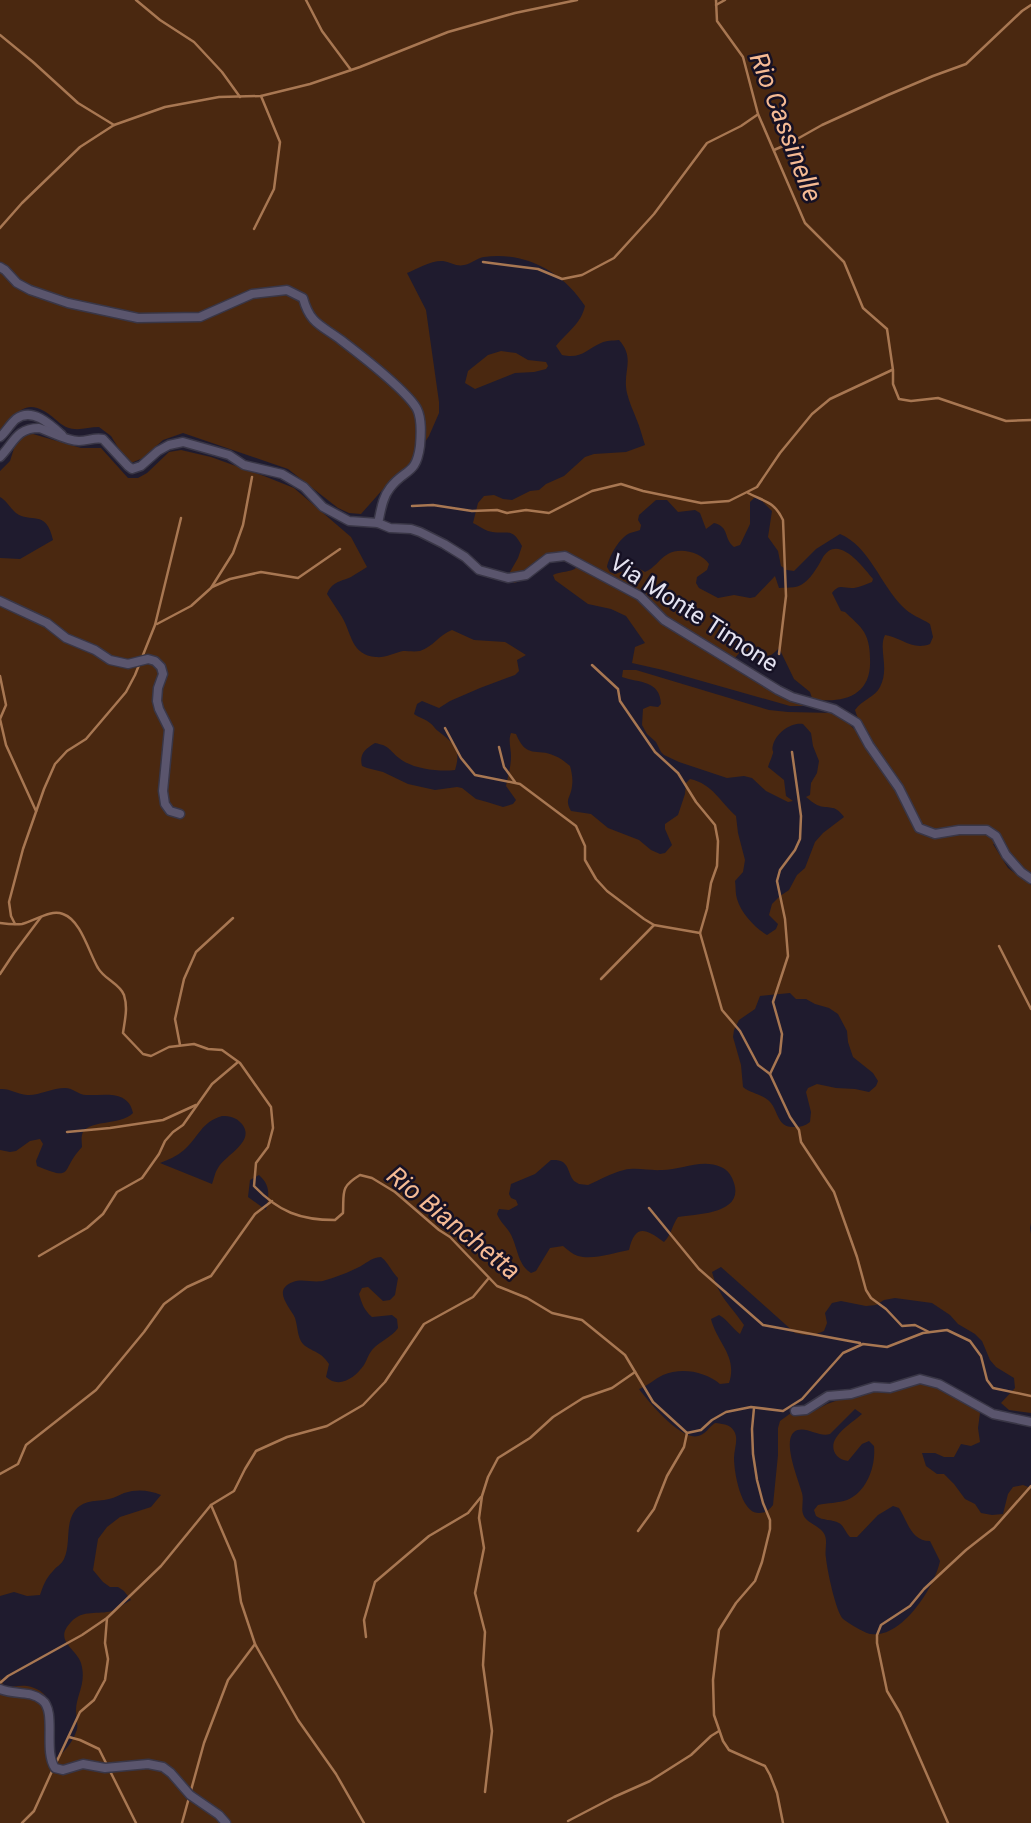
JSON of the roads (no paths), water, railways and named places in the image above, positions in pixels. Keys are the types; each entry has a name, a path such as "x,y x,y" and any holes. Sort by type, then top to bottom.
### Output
{"street":[{"path":"0,267 17,283 30,290 68,303 138,318 200,317 252,294 287,290 303,298 306,310 317,325 340,339 398,387 416,408 421,427 416,463 391,485 385,494 378,523 349,521 324,507 304,487 282,474 244,465 229,455 212,449 183,443 169,445 141,466 132,469 103,439 80,441 39,428 26,429 0,457"},
{"path":"0,437 17,418 27,414 45,421 64,437"},
{"name":"Via Monte Timone","path":"378,523 390,528 420,532 455,550 479,570 508,578 526,575 548,558 565,556 580,563 640,596 664,620 778,690 792,697 834,709 857,723 899,788 919,828 935,834 987,830 996,836 1006,855 1031,879"},
{"path":"0,601 47,623 66,638 95,650 110,660 128,664 148,659 161,667 163,674 157,701 169,729 164,801 170,811 180,814"},
{"path":"795,1411 811,1408 828,1396 851,1394 874,1387 890,1388 920,1379 939,1384 993,1414 1031,1422"},
{"path":"0,1689 32,1695 46,1703 51,1762 55,1768 62,1770 83,1764 105,1768 148,1764 163,1767 190,1795 226,1823"}],"waterway":[{"path":"136,0 160,20 194,42 222,72 240,97"},
{"path":"306,0 322,31 351,70"},
{"path":"0,228 80,147 114,125 165,107 219,97 261,96 310,84 448,32 515,13 577,0"},
{"name":"Rio Cassinelle","path":"716,0 717,21 743,57 758,114 805,223 844,262 863,308 887,329 893,384 899,399 911,401 938,398 1006,421 1031,420"},
{"path":"716,5 725,0"},
{"path":"774,150 888,95 966,64 1031,5"},
{"path":"0,35 78,103 114,125"},
{"path":"254,229 274,189 280,142 261,96"},
{"path":"483,262 538,269 562,279 582,275 614,258 654,214 707,143 757,115"},
{"path":"412,506 433,505 507,513 526,510 549,513 592,491 621,484 701,503 729,501 757,487 812,414 830,399 892,370"},
{"path":"157,624 191,606 211,588 233,553 243,525 252,477"},
{"path":"748,493 772,505 783,520 786,596 779,654"},
{"path":"15,924 9,902 23,849 44,789 55,764 67,751 86,739 126,692 135,675 155,625 181,518"},
{"path":"212,587 230,579 261,572 298,578 340,549"},
{"path":"592,665 618,689 620,701 655,752 678,773 696,802 715,825 718,841 717,866 700,933 722,1010 740,1031 758,1065 770,1074 799,1130 801,1142 834,1192 871,1298 902,1326 915,1325 929,1332"},
{"path":"0,676 6,705 0,719 6,745 36,811"},
{"path":"445,728 461,758 475,775 520,784 576,826 585,846 585,860 607,891 654,925 700,933"},
{"path":"499,747 504,767 515,782"},
{"path":"770,1074 780,1053 782,1034 773,1002 788,956 785,919 777,881 780,870 800,839 801,816 792,752"},
{"name":"Rio Bianchetta","path":"0,923 22,924 53,913 69,917 80,930 101,972 122,991 126,1009 123,1033 143,1054 151,1056 169,1047 194,1044 222,1050 240,1063 271,1107 273,1128 268,1147 256,1163 254,1186 272,1202 301,1216 335,1220 343,1213 344,1191 349,1183 360,1175 372,1178 395,1192 450,1237 497,1286 527,1298 552,1313 582,1320 625,1355 653,1402 687,1433 701,1430 726,1412 751,1407 783,1411 802,1399 843,1353 863,1344 887,1347 923,1333 947,1330 970,1341 981,1356 987,1380 993,1388 1031,1396"},
{"path":"0,974 41,917"},
{"path":"180,1045 175,1019 184,979 196,952 233,918"},
{"path":"601,979 654,925"},
{"path":"999,946 1031,1009"},
{"path":"39,1256 87,1228 103,1214 117,1192 142,1178 165,1141 183,1125 212,1084 238,1062"},
{"path":"67,1132 163,1120 196,1105"},
{"path":"0,1474 18,1464 26,1445 96,1390 164,1304 187,1287 211,1276 255,1214 272,1201"},
{"path":"649,1208 699,1269 763,1325 860,1343"},
{"path":"0,1683 107,1618 161,1566 211,1505 234,1491 256,1451 287,1437 327,1426 363,1405 385,1382 424,1324 473,1297 488,1279"},
{"path":"485,1792 492,1731 483,1665 485,1632 475,1593 484,1548 479,1518 488,1477 498,1458 530,1438 553,1417 583,1398 612,1388 635,1372"},
{"path":"754,1408 753,1454 770,1529 755,1581 736,1603 719,1630 713,1680 714,1715 729,1750 765,1766 777,1793 783,1823"},
{"path":"638,1531 654,1509 667,1476 684,1447 687,1433"},
{"path":"948,1823 900,1713 887,1691 877,1635 881,1625 910,1606 924,1589 994,1528 1031,1486"},
{"path":"366,1637 364,1620 375,1582 429,1536 468,1513 481,1497"},
{"path":"211,1505 235,1561 241,1602 255,1644 298,1720 336,1774 364,1823"},
{"path":"56,1763 80,1712 94,1700 105,1680 108,1659 105,1643 107,1618"},
{"path":"182,1823 204,1743 228,1680 255,1644"},
{"path":"568,1821 650,1781 691,1755 719,1731"},
{"path":"69,1737 99,1749 136,1823"},
{"path":"22,1823 34,1811 53,1769"}]}
